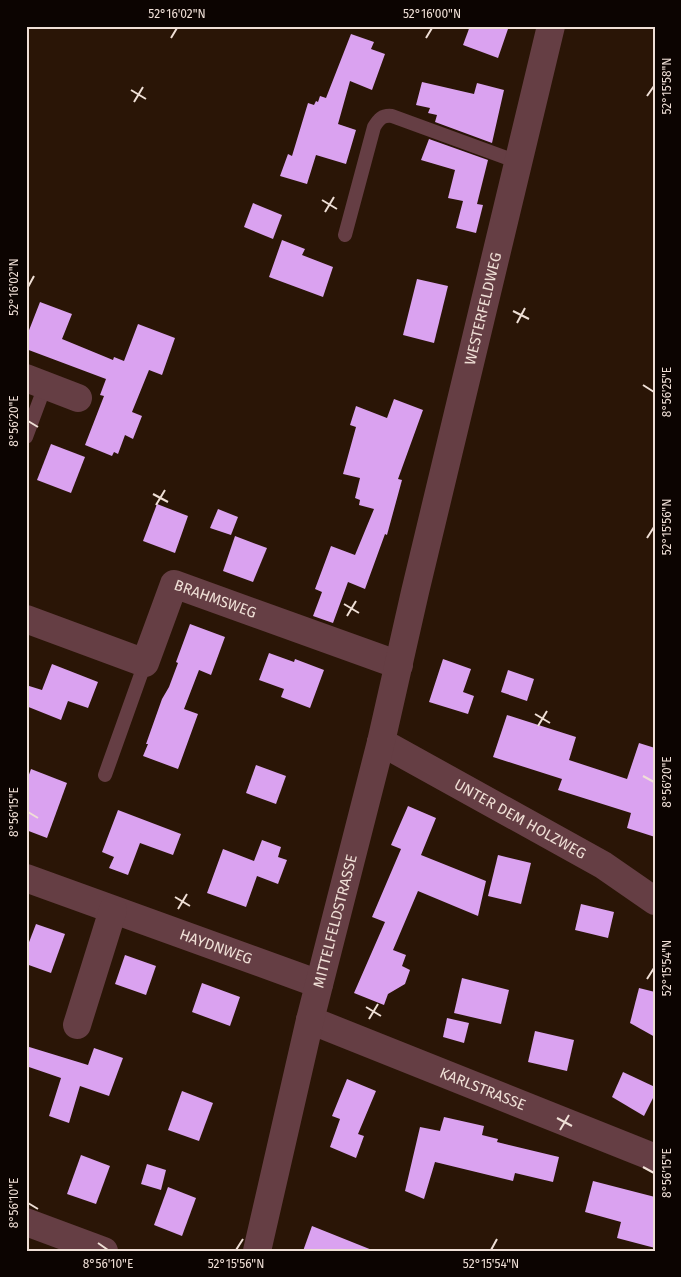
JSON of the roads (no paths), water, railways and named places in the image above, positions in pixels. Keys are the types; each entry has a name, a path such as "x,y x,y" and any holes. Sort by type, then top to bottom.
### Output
{"street":[{"name":"WESTERFELDWEG","path":"415,592 551,26"},
{"path":"36,382 78,398"},
{"name":"BRAHMSWEG","path":"145,663 174,584 399,664"},
{"name":"MITTELFELDSTRASSE","path":"256,1251 310,1020 381,742 415,592"},
{"path":"26,619 145,663"},
{"name":"UNTER DEM HOLZWEG","path":"381,742 603,865 655,901"},
{"name":"HAYDNWEG","path":"26,878 319,984"},
{"path":"76,1025 113,910"},
{"name":"KARLSTRASSE","path":"310,1020 644,1154 655,1156"},
{"path":"26,1222 104,1251"}],"lane":[{"path":"345,235 374,127 379,119 384,116 392,116 518,162"},
{"path":"26,437 36,382"},
{"path":"105,776 145,663"}]}
